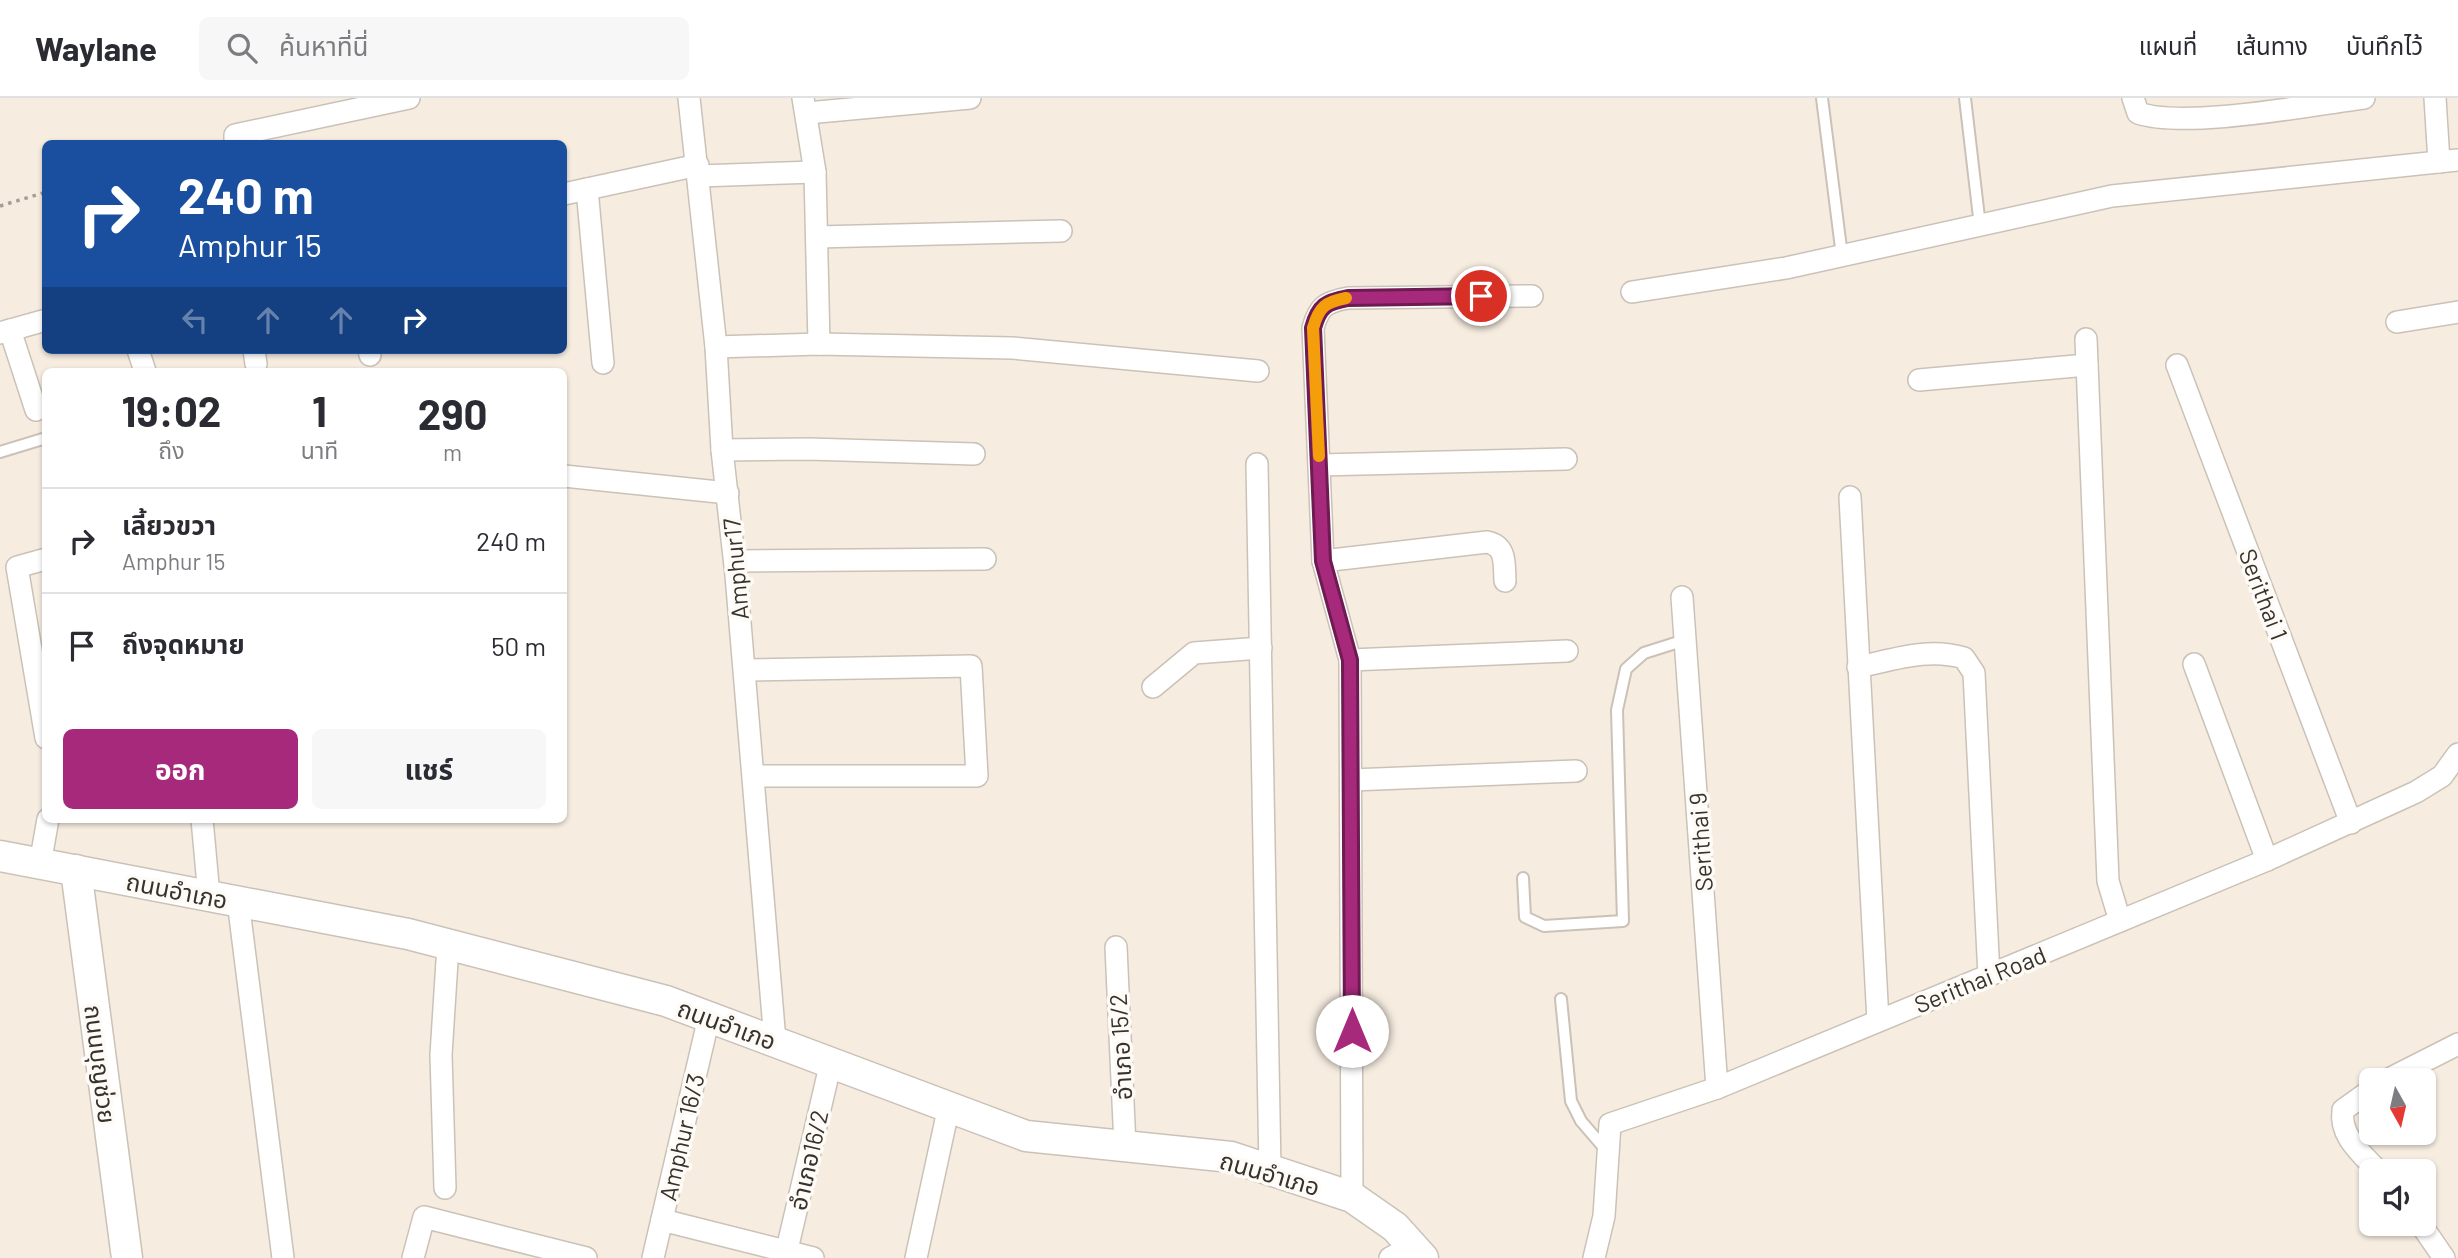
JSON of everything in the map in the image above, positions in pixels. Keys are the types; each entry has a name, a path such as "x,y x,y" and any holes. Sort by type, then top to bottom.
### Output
{"street":[{"path":"235,140 234,135 409,98"},
{"name":"Amphur17","path":"689,98 699,170 716,346 722,450 745,670 775,1041"},
{"path":"819,344 815,172 805,105 970,98"},
{"path":"2133,98 2138,113 2153,118 2232,115 2364,98"},
{"path":"1632,292 1786,268 2112,196 2449,161 2435,98"},
{"path":"567,193 699,170 815,172"},
{"path":"587,189 603,363"},
{"path":"817,237 1060,231"},
{"path":"1352,1197 1350,660 1323,561 1313,328 1318,310 1328,302 1348,298 1532,296"},
{"path":"2397,322 2458,312"},
{"path":"36,411 5,332 42,321"},
{"path":"2086,340 2108,881 2120,920"},
{"path":"716,346 819,344 1012,348 1258,371"},
{"path":"1919,380 2087,365"},
{"name":"Serithai 1","path":"2177,365 2351,823"},
{"path":"722,450 809,449 974,454"},
{"path":"1320,465 1566,459"},
{"path":"1257,464 1270,1170"},
{"path":"567,476 728,493"},
{"path":"1850,497 1878,1021"},
{"path":"1323,561 1487,542 1496,544 1501,550 1505,581"},
{"path":"735,561 985,559"},
{"path":"42,560 17,567 42,714"},
{"name":"Serithai 9","path":"1682,597 1717,1088"},
{"path":"1153,687 1194,653 1261,648"},
{"path":"1350,660 1567,651"},
{"path":"1858,667 1926,653 1946,652 1964,658 1974,673 1989,976"},
{"path":"2194,664 2267,860"},
{"path":"745,670 971,666 976,775 754,776"},
{"name":"Serithai Road","path":"1594,1258 1604,1216 1611,1124 1717,1088 2267,860 2416,792 2442,776 2458,754"},
{"path":"1352,780 1576,772"},
{"path":"40,864 47,823"},
{"path":"203,823 224,899 283,1258"},
{"name":"ถนนอำเภอ","path":"0,856 408,934 666,1001 1026,1136 1231,1157 1352,1197 1395,1227 1408,1254"},
{"name":"ถนนบุญช่วย","path":"76,870 128,1258"},
{"path":"445,1188 441,1055 447,945"},
{"name":"อำเภอ 15/2","path":"1116,947 1125,1146"},
{"name":"Amphur 16/3","path":"653,1258 709,1017"},
{"path":"2411,1068 2458,1044"},
{"name":"อำเภอ16/2","path":"786,1255 831,1062"},
{"path":"2359,1099 2343,1110 2341,1122 2350,1142 2366,1159"},
{"path":"916,1258 949,1106"},
{"path":"413,1258 424,1217 586,1258"},
{"path":"662,1220 786,1255 813,1258"},
{"path":"2429,1236 2444,1258"}],"lane":[{"path":"1822,98 1842,256"},
{"path":"1965,98 1980,226"},
{"path":"0,452 42,439"},
{"path":"1523,878 1525,917 1544,926 1623,921 1617,710 1626,669 1644,653 1685,640"},
{"path":"1562,999 1571,1101 1581,1121 1608,1152"}],"path":[{"path":"0,206 42,193"}],"slow traffic":[{"path":"1319,456 1313,328 1318,310 1328,302 1346,298"}],"route":[{"path":"1352,1031 1350,660 1323,561 1313,328 1318,310 1328,302 1348,298 1481,296"}]}
